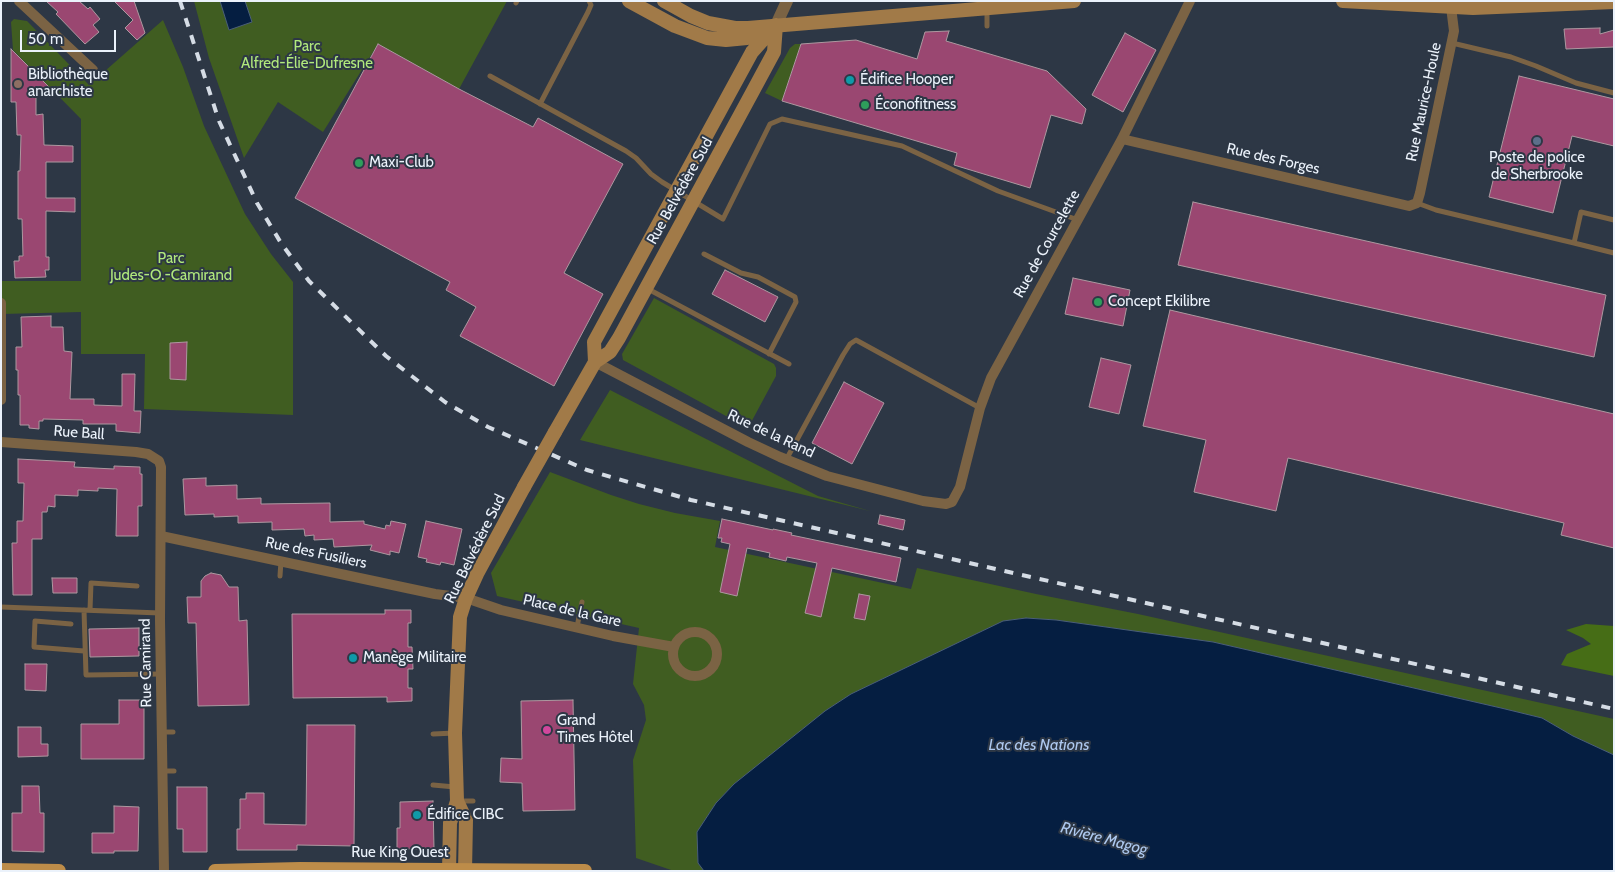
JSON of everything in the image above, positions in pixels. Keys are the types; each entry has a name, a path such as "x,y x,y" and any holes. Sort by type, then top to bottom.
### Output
{"main road":[{"path":"629,1 675,26 707,38 726,40 747,38 776,25"},
{"path":"664,1 708,23 735,28 987,10 1028,3 1074,1"},
{"path":"1343,1 1449,5 1614,2"},
{"name":"Rue Belvédère Sud","path":"595,362 594,342 752,52 776,25"},
{"name":"Rue Belvédère Sud","path":"449,870 450,823 456,794 455,733 458,630 466,598 524,487 595,362 610,352 774,52 776,25"},
{"name":"Rue Belvédère Sud","path":"456,794 466,820 465,870"},
{"name":"Rue King Ouest","path":"215,871 300,869 585,871"},
{"path":"1,870 59,871"}],"street":[{"path":"19,1 92,70"},
{"name":"Rue Belvédère Sud","path":"776,25 787,1"},
{"name":"Rue de Courcelette","path":"946,504 952,502 960,487 980,408 991,378 1122,140 1190,1"},
{"name":"Rue Maurice-Houle","path":"1417,203 1452,44 1454,30 1449,5"},
{"name":"Rue des Forges","path":"1122,140 1409,206 1417,203"},
{"path":"1,302 1,400"},
{"name":"Rue de la Rand","path":"595,362 786,460 827,476 923,502 946,504"},
{"name":"Rue Ball","path":"1,442 136,452 155,457"},
{"name":"Rue Camirand","path":"155,457 161,467 160,613 164,871"},
{"name":"Rue des Fusiliers","path":"161,536 435,594 466,598"},
{"name":"Place de la Gare","path":"466,598 501,610 651,644 674,647"},
{"path":"690,632 698,632 705,634 715,644 717,658 714,665 703,674 689,675 677,668 673,654 674,647 677,640 683,635 690,632"}],"lane":[{"path":"540,104 588,12 591,5 589,1"},
{"path":"987,10 987,26"},
{"path":"1452,44 1511,57 1576,83 1614,92"},
{"path":"490,76 626,151 636,158 651,174 723,218 770,124 782,119 902,146 998,191 1078,220"},
{"path":"1417,203 1436,210 1614,253"},
{"path":"1574,243 1581,212 1614,220"},
{"path":"704,254 742,273 758,277 795,297 796,302 769,354"},
{"path":"646,288 789,364"},
{"path":"786,460 843,355 850,344 856,340 980,408"},
{"path":"280,576 281,560"},
{"path":"136,586 91,583 84,651 86,675 161,674"},
{"path":"577,627 582,602"},
{"path":"1,607 160,613"},
{"path":"71,624 35,621 34,647 84,651"},
{"path":"162,732 173,732"},
{"path":"433,734 455,733"},
{"path":"162,771 174,771"},
{"path":"433,785 472,801"}],"green space":[{"name":"Parc Alfred-Élie-Dufresne","path":"194,1 507,1 459,89 378,44 323,132 278,102 244,158 209,58"},
{"name":"Parc Judes-O.-Camirand","path":"14,19 27,21 89,85 163,20 183,67 204,126 245,214 271,254 293,282 293,415 144,409 145,354 81,354 81,312 2,314 1,281 81,281 81,119 13,50 11,22"},
{"path":"795,44 801,44 782,101 765,93 790,48"},
{"path":"654,298 774,364 776,376 748,428 623,360 622,354"},
{"path":"610,390 818,496 870,511 580,440"},
{"path":"550,472 639,504 720,521 715,547 911,589 917,568 1138,614 1614,719 1614,755 1573,736 1542,718 1501,708 1213,642 1056,620 1026,618 1003,621 851,694 825,711 734,784 716,803 697,832 698,863 704,871 674,871 636,858 633,760 646,720 644,705 633,684 639,628 497,596 491,573"},
{"path":"1586,624 1614,626 1614,676 1561,665 1567,654 1591,644 1566,630"}],"water":[{"path":"220,1 245,1 252,22 229,30"},
{"name":"Lac des Nations","path":"1026,618 1056,620 1213,642 1542,718 1573,736 1614,755 1614,871 704,871 698,863 697,832 716,803 734,784 825,711 851,694 1003,621"}],"building":[{"path":"46,1 79,1 88,9 90,7 100,19 93,25 99,32 85,44"},
{"path":"114,1 134,1 145,33 137,40 125,28 133,20"},
{"path":"1600,28 1600,34 1614,30 1614,47 1566,49 1564,29"},
{"path":"949,31 946,41 1047,71 1086,109 1082,124 1051,115 1030,188 954,165 957,153 782,101 801,44 856,40 917,59 925,32"},
{"path":"1125,33 1156,50 1123,112 1092,95"},
{"path":"378,44 533,127 538,118 623,164 564,273 603,294 554,386 460,336 476,307 446,290 450,282 295,198"},
{"path":"11,49 53,91 36,91 36,115 43,114 44,145 73,146 73,162 46,162 46,198 75,198 75,212 46,211 46,257 49,257 49,270 45,270 46,277 15,278 14,261 19,261 19,256 23,256 22,219 18,219 18,171 20,171 21,135 17,135 16,102 11,102"},
{"name":"Poste de police de Sherbrooke","path":"1519,76 1614,99 1614,146 1572,136 1553,213 1489,197"},
{"path":"1193,202 1606,295 1594,357 1178,265"},
{"path":"725,270 778,297 765,322 712,294"},
{"name":"Concept Ekilibre","path":"1073,278 1130,290 1123,326 1065,314"},
{"path":"1170,310 1614,414 1614,548 1561,535 1564,523 1288,458 1276,511 1194,492 1206,440 1143,426"},
{"path":"51,316 51,327 63,327 64,351 72,352 70,399 94,399 94,405 122,406 122,374 135,374 134,411 141,411 140,433 116,431 116,424 83,424 83,420 43,419 43,421 39,421 39,429 29,428 29,425 20,425 20,395 18,395 16,347 22,347 21,317"},
{"path":"187,342 186,380 170,379 170,343"},
{"path":"1101,358 1131,365 1119,414 1089,407"},
{"path":"844,382 884,403 852,464 812,443"},
{"path":"18,459 75,462 74,467 114,469 114,466 140,467 140,474 142,474 142,506 138,506 138,536 116,536 117,489 98,488 98,491 78,490 78,496 55,495 55,507 48,506 47,512 42,512 42,539 32,539 32,595 13,595 12,543 17,543 17,521 23,521 24,483 18,483"},
{"path":"206,478 206,486 237,485 237,499 261,498 261,504 330,503 330,522 364,521 364,524 385,529 386,525 390,526 391,521 406,524 399,553 390,551 390,555 370,550 372,545 334,547 333,539 314,540 314,535 305,536 304,529 272,530 272,522 238,523 238,516 214,517 214,514 185,515 183,479"},
{"path":"880,515 905,520 903,530 878,524"},
{"path":"722,519 901,558 896,582 832,568 821,617 805,613 817,563 787,557 786,561 769,557 770,553 747,548 737,596 720,592 730,544 721,542 722,538 718,538"},
{"path":"426,521 462,529 454,565 441,562 440,565 426,562 427,559 418,557"},
{"path":"211,573 221,575 229,587 238,587 239,621 247,620 249,705 198,706 196,623 188,623 187,597 201,597 201,581"},
{"path":"52,578 77,578 77,593 53,593"},
{"path":"859,594 870,596 865,620 854,618"},
{"name":"Manège Militaire","path":"385,610 411,610 411,623 408,623 408,647 412,647 413,669 408,669 408,688 412,688 412,701 387,702 387,697 293,698 292,614 385,614"},
{"path":"139,628 139,656 90,657 89,629"},
{"path":"25,664 47,664 46,691 25,690"},
{"path":"119,700 144,700 144,759 81,759 81,724 119,724"},
{"name":"Grand Times Hôtel","path":"573,700 575,810 523,811 522,783 500,782 501,758 522,759 521,701"},
{"path":"307,725 355,725 354,846 297,845 297,850 237,850 237,829 240,829 240,799 246,799 246,793 264,793 264,824 306,825"},
{"path":"18,727 41,727 41,744 48,744 48,756 18,757"},
{"path":"22,786 39,786 40,813 44,813 44,852 12,851 12,813 22,813"},
{"path":"177,787 207,787 207,852 183,852 183,829 177,829"},
{"name":"Édifice CIBC","path":"433,801 434,849 397,849 397,828 400,828 400,802"},
{"path":"114,806 139,807 138,851 92,853 92,833 114,833"}],"railway":[{"path":"180,1 219,121 257,203 281,243 309,281 386,356 445,402 488,427 587,470 691,500 1614,709"}],"place":[{"name":"Édifice Hooper","path":"850,80"},
{"name":"Bibliothèque anarchiste","path":"18,84"},
{"name":"Éconofitness","path":"865,105"},
{"name":"Poste de police de Sherbrooke","path":"1537,141"},
{"name":"Maxi-Club","path":"359,163"},
{"name":"Concept Ekilibre","path":"1098,302"},
{"name":"Manège Militaire","path":"353,658"},
{"name":"Grand Times Hôtel","path":"547,730"},
{"name":"Édifice CIBC","path":"417,815"}],"water label":[{"name":"Rivière Magog","path":"1104,839"}]}
